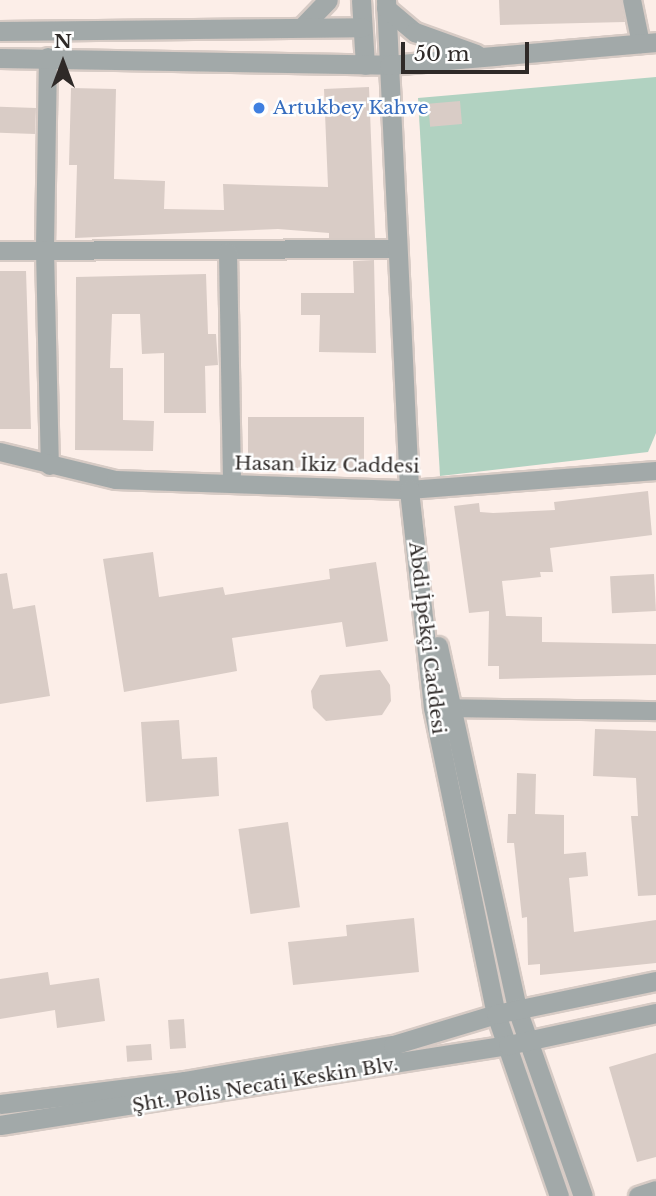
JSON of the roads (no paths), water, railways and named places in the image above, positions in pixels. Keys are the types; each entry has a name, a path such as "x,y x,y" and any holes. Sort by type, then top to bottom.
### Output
{"street":[{"path":"302,27 328,0"},
{"path":"361,0 365,65"},
{"path":"0,58 389,65 648,43 632,0"},
{"path":"386,4 415,32 487,57"},
{"name":"Abdi İpekçi Caddesi","path":"386,4 395,249 409,490 442,708 496,1014 559,1196"},
{"path":"0,31 362,27"},
{"path":"48,57 45,250 50,466"},
{"path":"0,251 228,252 395,249"},
{"path":"228,252 232,484"},
{"name":"Hasan İkiz Caddesi","path":"0,452 116,480 409,490 656,471"},
{"path":"583,1196 517,1009 442,708 656,711"},
{"name":"Şht. Polis Necati Keskin Blv.","path":"0,1104 184,1080 393,1045 496,1014 656,981"},
{"name":"Şht. Polis Necati Keskin Blv.","path":"0,1125 508,1045 656,1013"},
{"path":"638,1196 656,1190"}],"place":[{"name":"Artukbey Kahve","path":"259,108"}]}
